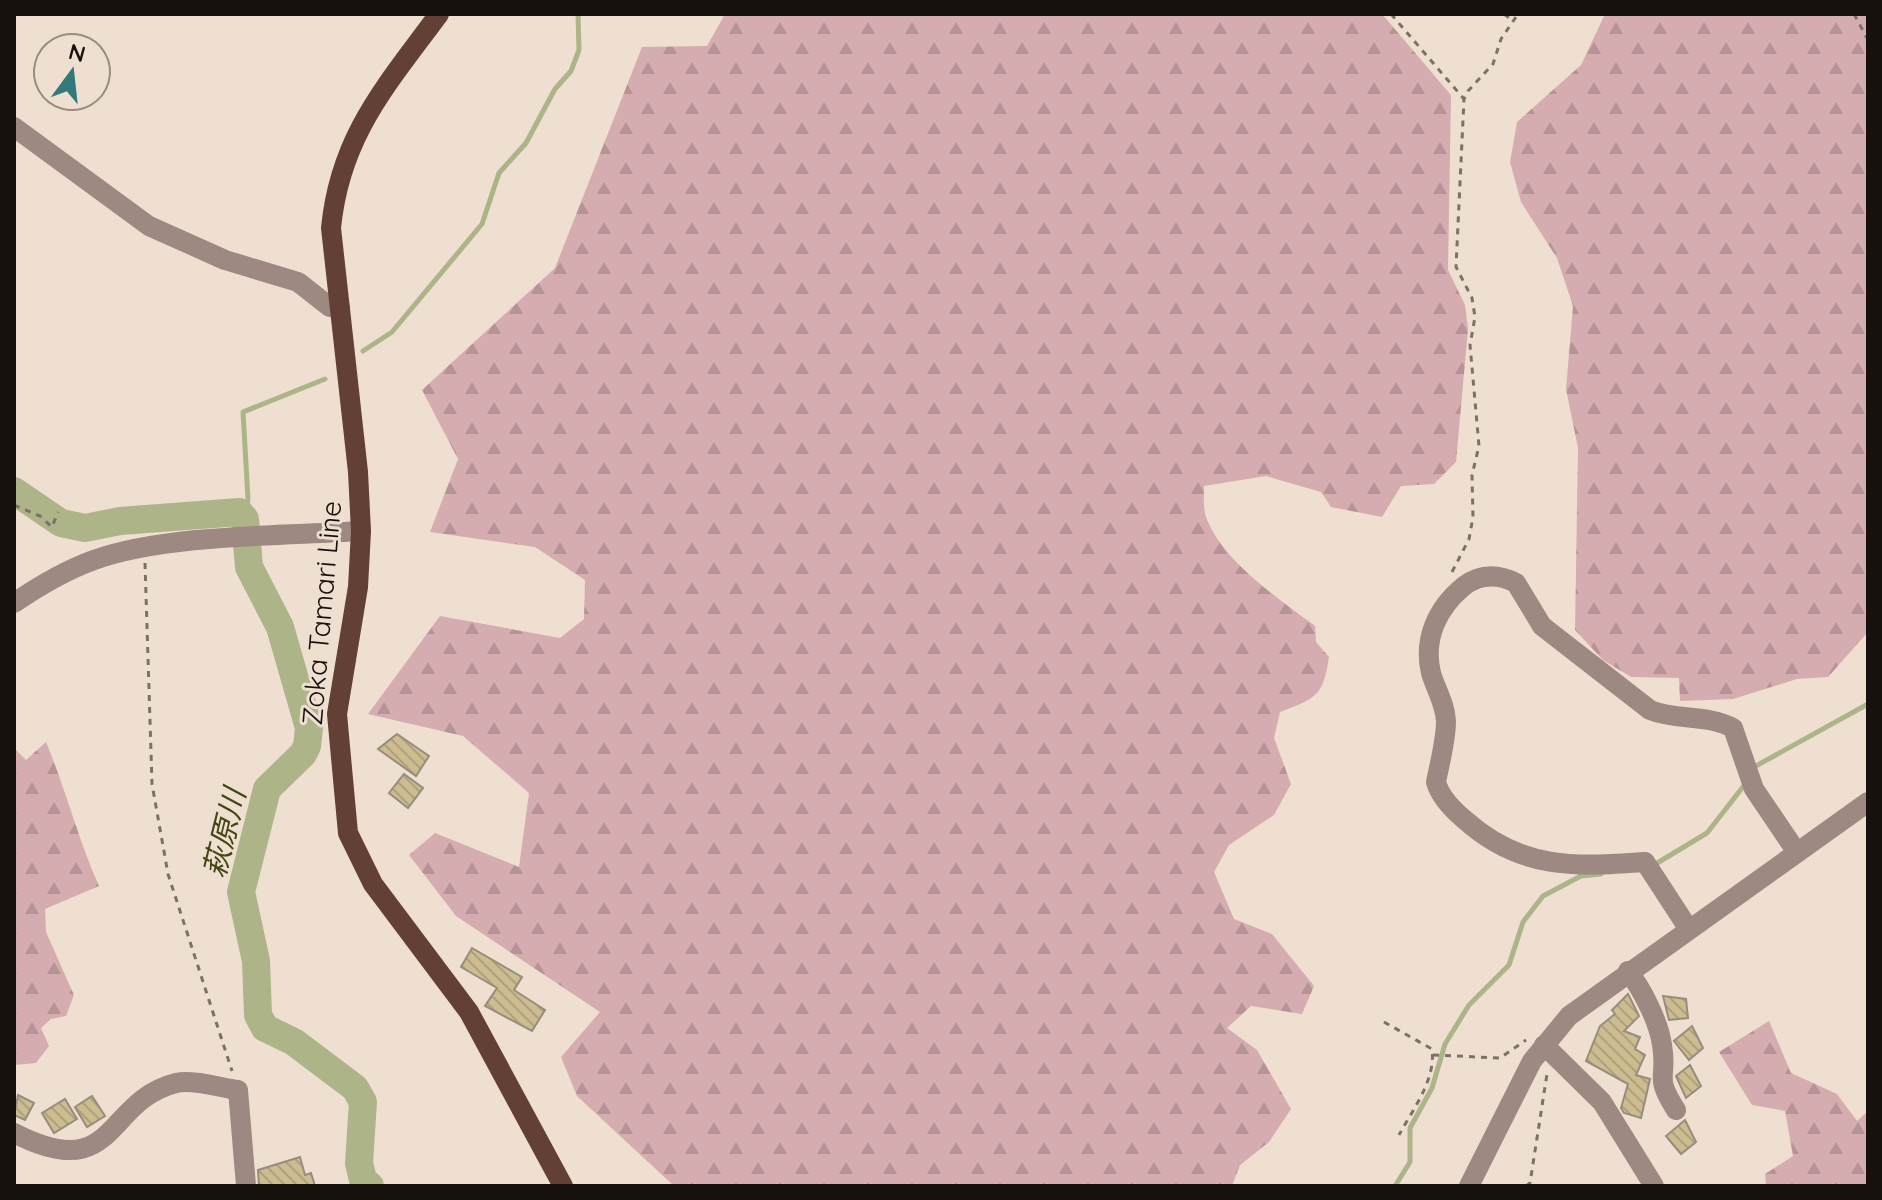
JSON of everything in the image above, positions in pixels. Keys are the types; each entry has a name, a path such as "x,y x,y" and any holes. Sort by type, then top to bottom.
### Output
{"main road":[{"name":"Zoka Tamari Line","path":"439,14 375,101 347,150 335,190 331,228 358,472 361,531 358,587 337,714 348,833 373,884 469,1012 563,1186"}],"street":[{"path":"14,127 149,226 225,260 298,282 330,307 340,307"},
{"path":"14,603 40,585 95,560 143,548 361,531"},
{"path":"1688,928 1645,862 1582,866 1547,863 1523,855 1479,832 1439,792 1436,782 1445,710 1431,673 1429,652 1432,627 1456,592 1469,582 1491,575 1504,577 1526,595 1542,626 1650,710 1665,716 1722,722 1733,728 1754,789 1796,851"},
{"path":"1469,1186 1508,1104 1544,1045 1569,1016 1868,802"},
{"path":"1628,971 1637,983 1662,1045 1660,1086 1676,1110"},
{"path":"1544,1045 1602,1102 1654,1186"},
{"path":"14,1133 66,1152 95,1145 154,1093 179,1082 238,1090 246,1186"}],"path":[{"path":"1391,14 1464,99"},
{"path":"1504,14 1513,21"},
{"path":"1456,592 1445,585 1469,539 1473,517 1472,475 1479,446 1470,345 1475,317 1472,298 1456,267 1464,99 1493,64 1501,39 1518,14"},
{"path":"1854,14 1868,40"},
{"path":"14,505 40,516 52,527 58,512"},
{"path":"143,548 155,799 168,874 238,1090"},
{"path":"1384,1022 1432,1049 1433,1055 1427,1085 1399,1135"},
{"path":"1433,1055 1500,1058 1525,1039 1544,1045"},
{"path":"1526,1186 1530,1183 1537,1147 1546,1075 1561,1061"}],"green space":[{"path":"725,14 1382,14 1451,95 1448,270 1465,305 1468,329 1456,462 1434,484 1401,486 1382,517 1331,507 1321,492 1266,476 1204,486 1206,517 1225,549 1253,578 1315,626 1316,642 1329,657 1324,680 1316,694 1280,712 1274,738 1291,784 1274,815 1229,845 1214,872 1234,919 1272,934 1314,986 1302,1014 1251,1006 1227,1028 1257,1050 1291,1109 1269,1142 1240,1165 1232,1186 674,1186 577,1096 561,1057 600,1012 456,916 409,855 435,833 519,867 529,793 463,736 368,714 440,616 560,638 584,619 585,580 535,547 430,532 458,459 422,390 555,268 642,47 707,46"},
{"path":"1605,14 1868,14 1868,632 1828,677 1797,679 1733,699 1680,701 1679,678 1631,677 1603,660 1575,630 1578,448 1566,389 1573,306 1557,258 1521,202 1510,162 1517,122 1581,65"},
{"path":"46,742 99,886 45,909 46,932 74,995 66,1016 51,1019 41,1028 49,1046 36,1063 14,1065 14,748 26,760"},
{"path":"1769,1021 1791,1073 1837,1094 1857,1121 1868,1111 1868,1186 1766,1186 1765,1174 1793,1156 1785,1111 1752,1105 1719,1052"}],"building":[{"path":"397,734 429,756 416,776 378,749"},
{"path":"404,774 423,788 408,808 389,793"},
{"path":"472,948 522,977 514,990 545,1010 532,1031 485,1006 497,988 461,967"},
{"path":"1628,994 1639,1016 1624,1031 1640,1037 1635,1049 1645,1055 1636,1075 1650,1079 1641,1118 1624,1113 1621,1108 1628,1084 1586,1061 1600,1026 1615,1014 1612,1010"},
{"path":"1663,996 1686,999 1688,1018 1669,1020"},
{"path":"1692,1026 1703,1048 1689,1060 1674,1041"},
{"path":"1690,1065 1701,1086 1686,1098 1676,1076"},
{"path":"18,1095 34,1103 25,1120 14,1115"},
{"path":"92,1096 105,1116 87,1127 75,1107"},
{"path":"65,1099 77,1119 54,1133 42,1113"},
{"path":"1685,1120 1696,1142 1681,1154 1666,1136"},
{"path":"300,1157 305,1175 311,1173 315,1186 259,1186 258,1170"}],"waterway":[{"path":"363,351 392,332 482,224 499,173 526,143 555,89 571,71 579,50 578,14"},
{"path":"245,519 248,499 243,412 325,379"},
{"name":"萩原川","path":"14,491 61,523 85,528 120,521 239,512 245,519 249,567 280,627 309,728 303,754 267,789 241,892 256,961 258,1015 265,1028 294,1042 355,1088 363,1102 359,1163 363,1180 370,1186"},
{"path":"1754,767 1868,704"},
{"path":"1654,865 1707,833 1746,783"},
{"path":"1395,1186 1410,1162 1410,1128 1432,1088 1445,1044 1469,1005 1509,965 1523,922 1543,896 1581,876 1601,874"}]}
